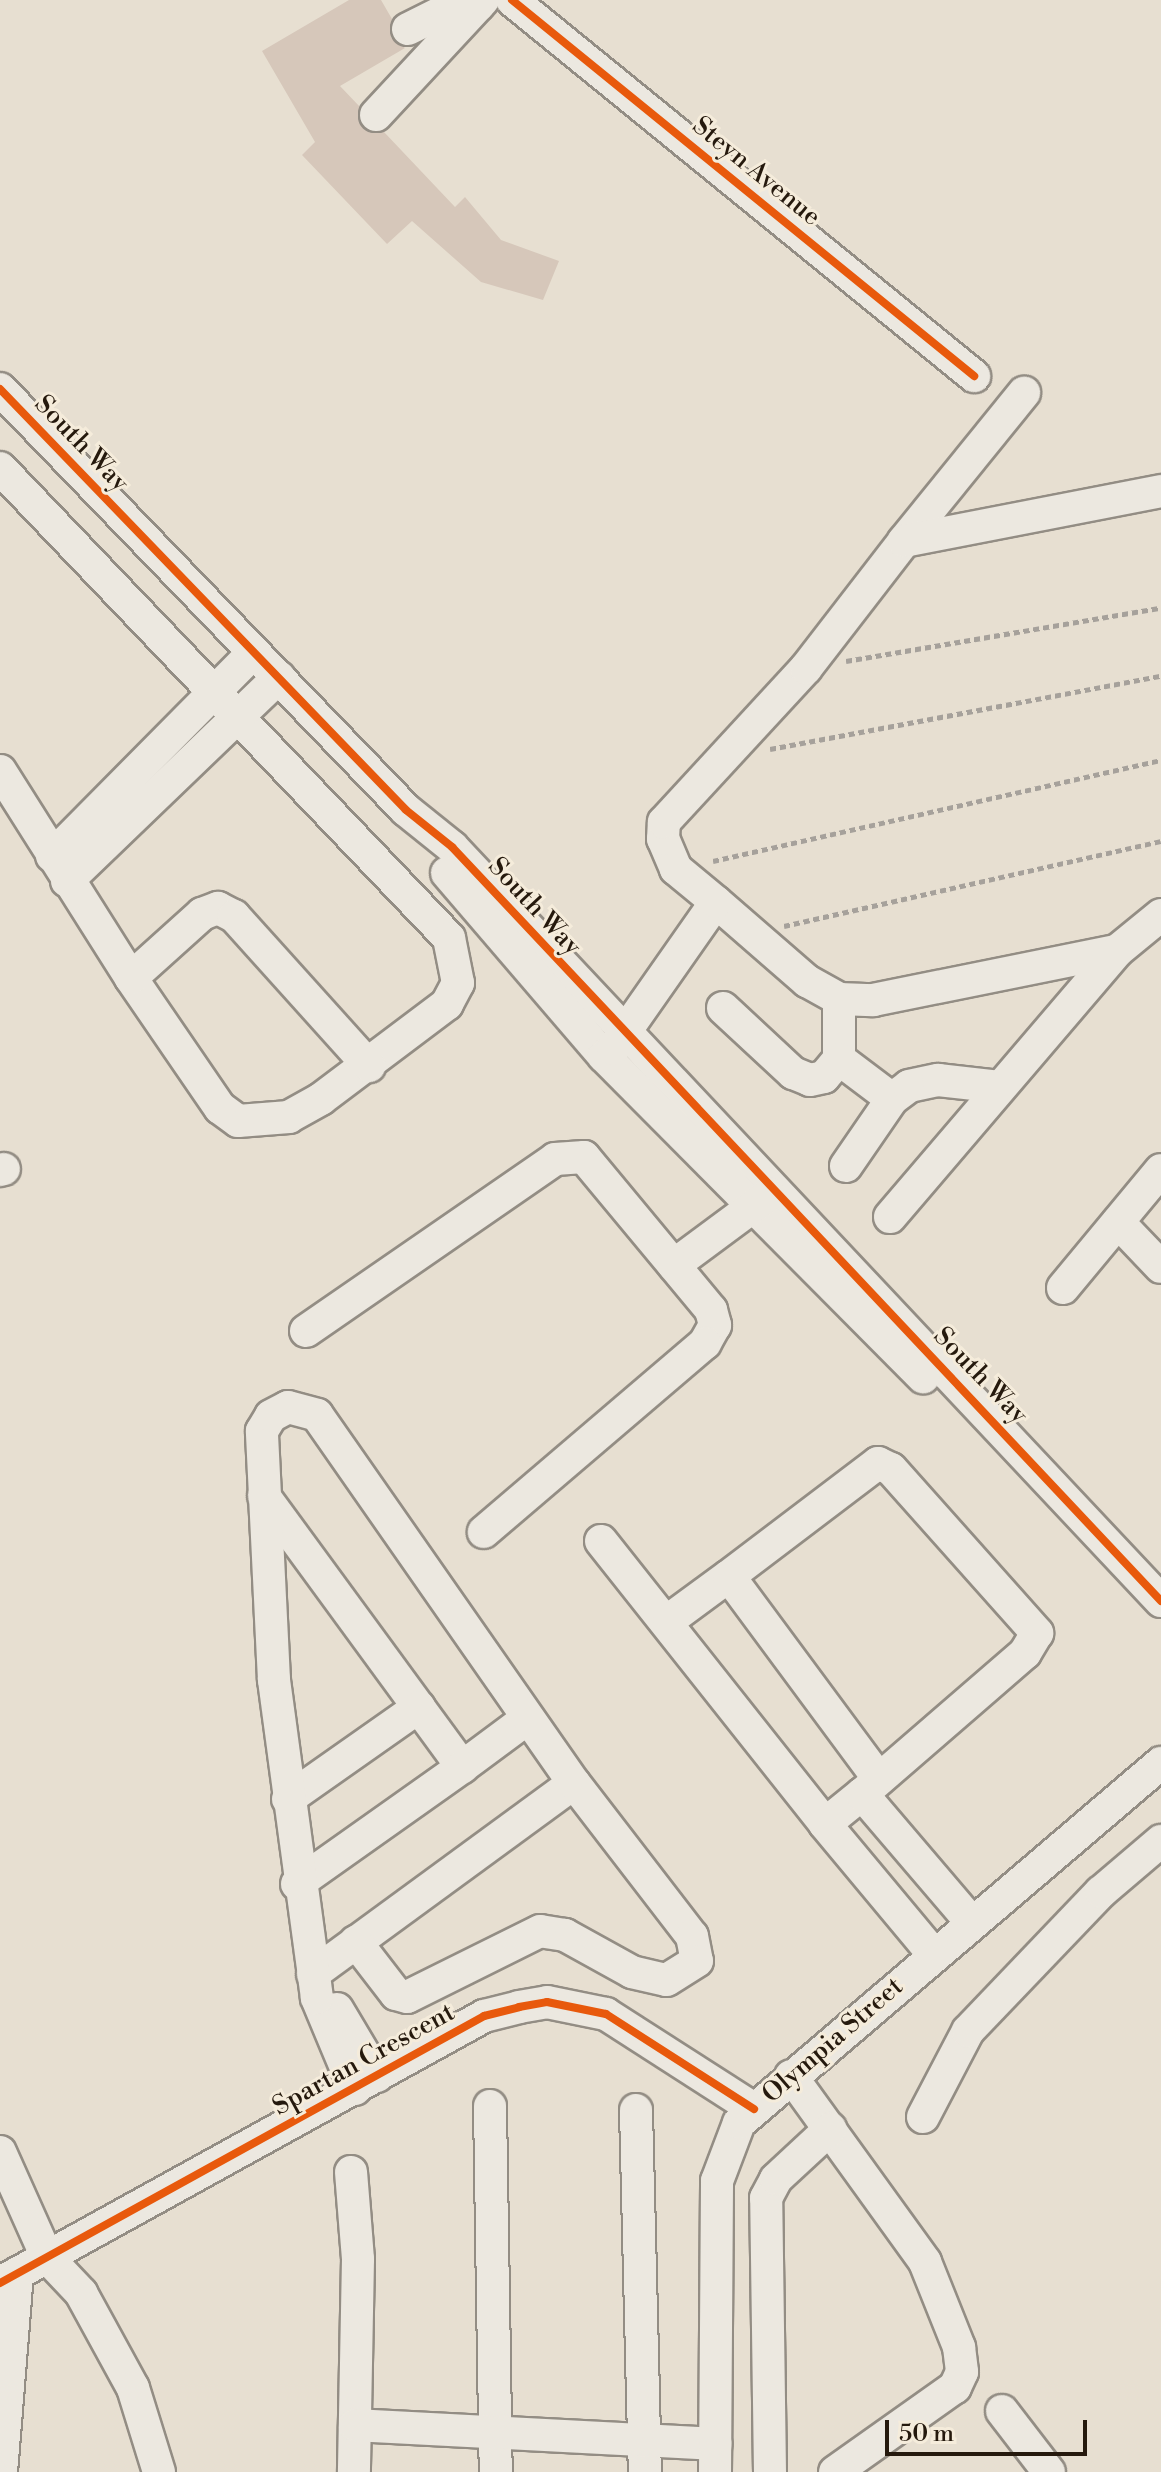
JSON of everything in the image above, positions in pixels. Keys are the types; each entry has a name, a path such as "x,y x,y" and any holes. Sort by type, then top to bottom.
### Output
{"street":[{"name":"Steyn Avenue","path":"512,0 974,376"},
{"path":"408,29 446,10 481,2"},
{"path":"376,115 481,2"},
{"name":"South Way","path":"0,389 406,810 434,857 764,1200 990,1444 1054,1488 1161,1601"},
{"path":"1024,393 806,668 664,822 663,839 676,869 807,981 839,999 873,1000 1117,951"},
{"path":"0,468 449,938 457,956 458,983 447,1004 369,1066 289,1117 238,1121 220,1108 131,978 59,869 0,771"},
{"path":"904,541 1161,491"},
{"path":"59,869 214,692 253,653"},
{"path":"59,869 240,720 279,677"},
{"path":"616,1046 716,902"},
{"path":"131,978 202,914 218,908 234,916 369,1066"},
{"path":"890,1217 1117,951 1161,915"},
{"path":"723,1008 793,1073 810,1080 824,1077 839,1059 839,999"},
{"path":"839,1059 892,1099"},
{"path":"846,1166 892,1099 909,1086 938,1080 1000,1087"},
{"path":"306,1331 570,1154 584,1157 711,1310 715,1325 705,1343 484,1532"},
{"path":"1063,1288 1161,1170"},
{"path":"674,1265 764,1200"},
{"path":"1118,1222 1161,1267"},
{"path":"356,1942 396,1994 407,1997 540,1931 565,1935 632,1972 666,1980 682,1974 697,1961 692,1936 574,1783 317,1415 288,1407 271,1416 262,1431 264,1496 297,1884 315,1986 366,2082"},
{"path":"669,1620 865,1467 886,1464 1034,1626 1037,1633 1025,1653 825,1824"},
{"path":"264,1496 462,1767"},
{"path":"601,1541 669,1620 825,1824 934,1955"},
{"path":"729,1576 871,1786 972,1923"},
{"path":"288,1799 419,1707"},
{"path":"297,1884 528,1718"},
{"name":"Olympia Street","path":"715,2458 717,2181 728,2142 754,2109 791,2076 1161,1763"},
{"path":"315,1986 356,1942 574,1783"},
{"path":"923,2117 968,2031 1101,1892 1161,1841"},
{"name":"Spartan Crescent","path":"9,2279 484,2016 547,2002 628,2024 754,2109"},
{"path":"791,2076 925,2262 959,2347 962,2372 955,2387 835,2472"},
{"path":"490,2106 499,2433 496,2472"},
{"path":"636,2110 646,2456"},
{"path":"770,2472 766,2198 776,2179 830,2129"},
{"path":"0,2152 47,2257 81,2293 133,2388 159,2472"},
{"path":"351,2172 358,2259 354,2472"},
{"path":"1,2472 9,2279"},
{"path":"1002,2411 1049,2472"},
{"path":"355,2425 499,2433 646,2456 715,2458"}],"path":[{"path":"806,668 1161,608"},
{"path":"764,750 1161,676"},
{"path":"676,869 1161,760"},
{"path":"752,933 1161,841"}],"building":[{"path":"349,0 381,0 392,19 391,38 405,48 340,86 360,107 363,128 384,132 455,207 465,197 501,240 559,261 543,300 481,282 412,221 387,244 302,155 315,142 262,51"}],"cycle path":[{"path":"512,0 974,376"},
{"path":"0,389 406,810 452,847 1161,1601"},
{"path":"0,2283 484,2016 519,2007 547,2002 606,2014 754,2109"}]}
